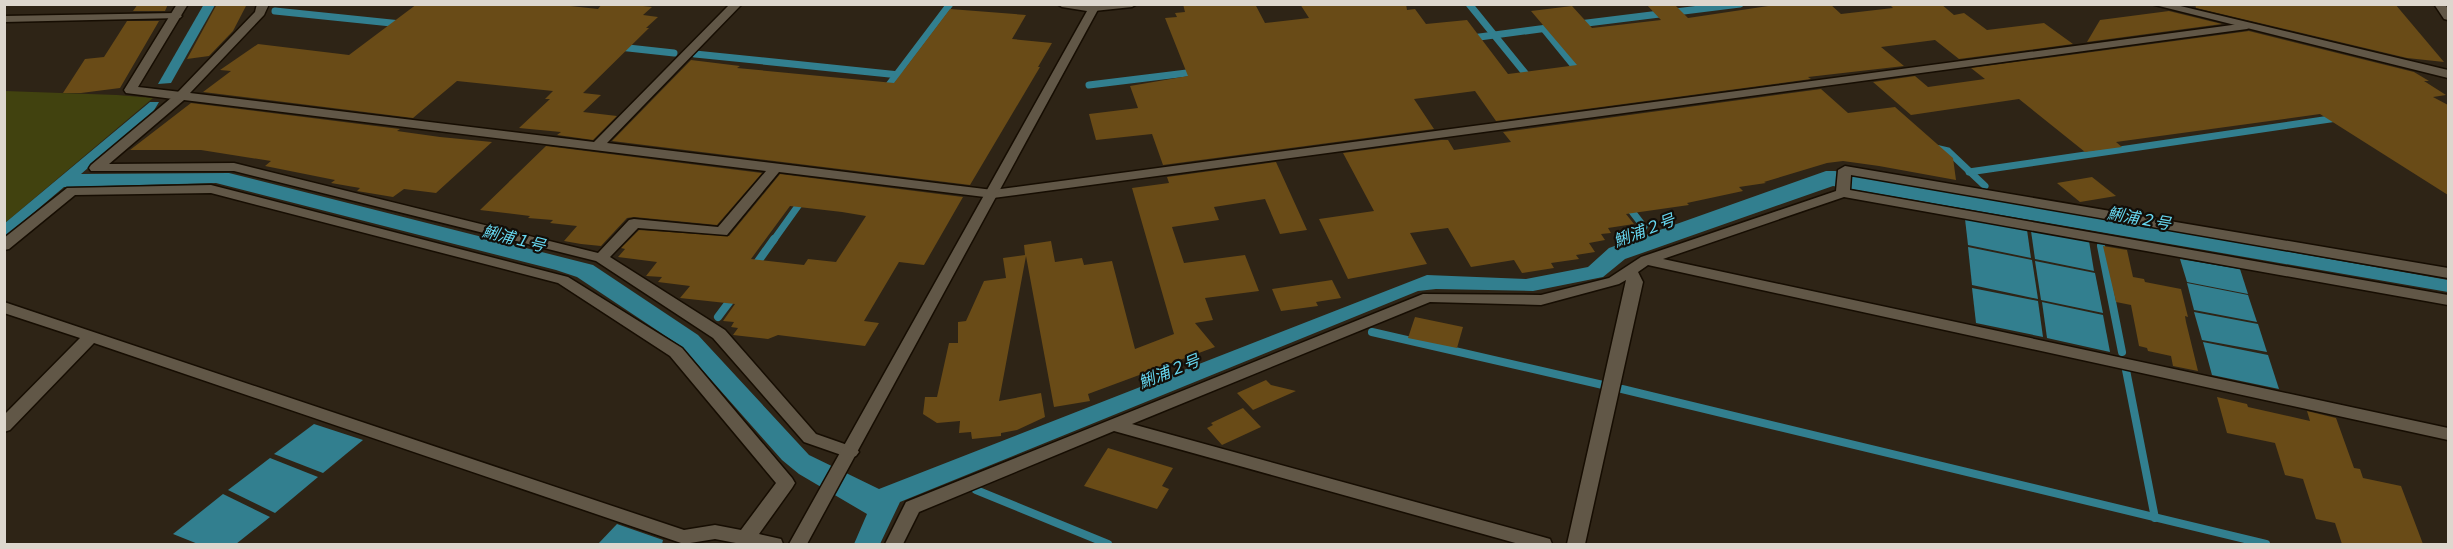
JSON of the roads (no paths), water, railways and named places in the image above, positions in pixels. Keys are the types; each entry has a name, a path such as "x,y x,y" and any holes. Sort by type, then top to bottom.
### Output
{"street":[{"path":"183,4 129,90 993,194 2247,26"},
{"path":"263,4 260,13 181,96 96,168 234,167 601,258 719,334 810,438 848,456"},
{"path":"597,146 737,4"},
{"path":"1062,4 1095,6 1132,4"},
{"path":"2156,4 2448,74"},
{"path":"2439,4 2448,17"},
{"path":"798,544 1095,6"},
{"path":"4,19 176,16"},
{"path":"601,258 634,222 722,232 775,168"},
{"path":"1843,193 1845,170 2448,273"},
{"path":"4,246 72,191 210,189 563,280 676,352 786,483 746,537"},
{"path":"894,544 912,507 1428,297 1541,300 1614,280 1646,260 1843,193 2448,300"},
{"path":"1646,260 2448,434"},
{"path":"1576,544 1635,282 1630,270"},
{"path":"4,307 679,541 715,532 774,544"},
{"path":"4,426 91,336"},
{"path":"1113,425 1543,544"}],"water":[{"path":"204,4 215,5 171,83 158,84"},
{"path":"150,102 159,102 153,112 81,174 229,173 593,265 698,335 809,455 879,489 1427,275 1526,279 1588,267 1609,248 1826,171 2448,280 2448,292 1833,186 1625,259 1603,277 1533,291 1436,289 1418,291 900,502 880,544 854,544 867,514 799,474 782,460 682,347 577,277 216,183 64,187 5,237 5,223"},
{"path":"1965,219 2027,230 2031,258 1968,245"},
{"path":"2031,231 2089,241 2094,271 2035,259"},
{"path":"1968,247 2032,260 2038,299 1972,285"},
{"path":"2180,259 2240,269 2248,294 2187,282"},
{"path":"2035,261 2095,273 2103,313 2041,300"},
{"path":"2187,283 2248,295 2257,322 2194,310"},
{"path":"1972,288 2038,301 2043,337 1976,323"},
{"path":"2042,302 2103,315 2110,352 2047,338"},
{"path":"2194,312 2258,324 2267,352 2202,340"},
{"path":"2203,342 2268,355 2279,389 2212,375"},
{"path":"314,424 363,440 323,473 274,454"},
{"path":"270,458 318,477 275,513 228,490"},
{"path":"223,494 270,517 236,544 198,544 173,534"},
{"path":"617,524 663,540 662,544 598,544"}],"waterway":[{"path":"897,75 950,4"},
{"path":"1469,4 1494,35"},
{"path":"1579,24 1740,4"},
{"path":"275,11 401,24"},
{"path":"1494,35 1555,27"},
{"path":"1544,29 1579,72"},
{"path":"1472,38 1494,35"},
{"path":"1494,35 1529,78"},
{"path":"619,47 674,53"},
{"path":"695,54 897,75"},
{"path":"1089,85 1195,72"},
{"path":"885,90 897,75"},
{"path":"897,75 909,76"},
{"path":"1970,172 2337,118"},
{"path":"1935,148 1948,151 1970,172"},
{"path":"1970,172 1985,186"},
{"path":"773,241 803,199"},
{"name":"鯏浦２号","path":"1627,205 1644,227"},
{"path":"754,267 774,239"},
{"path":"2101,246 2122,352"},
{"path":"718,317 733,297"},
{"path":"1372,332 1603,385"},
{"path":"2126,370 2155,517"},
{"path":"1622,389 2155,517"},
{"path":"976,490 1108,544"},
{"path":"2155,517 2266,544"}],"water label":[{"name":"鯏浦１号","path":"514,238"}]}
